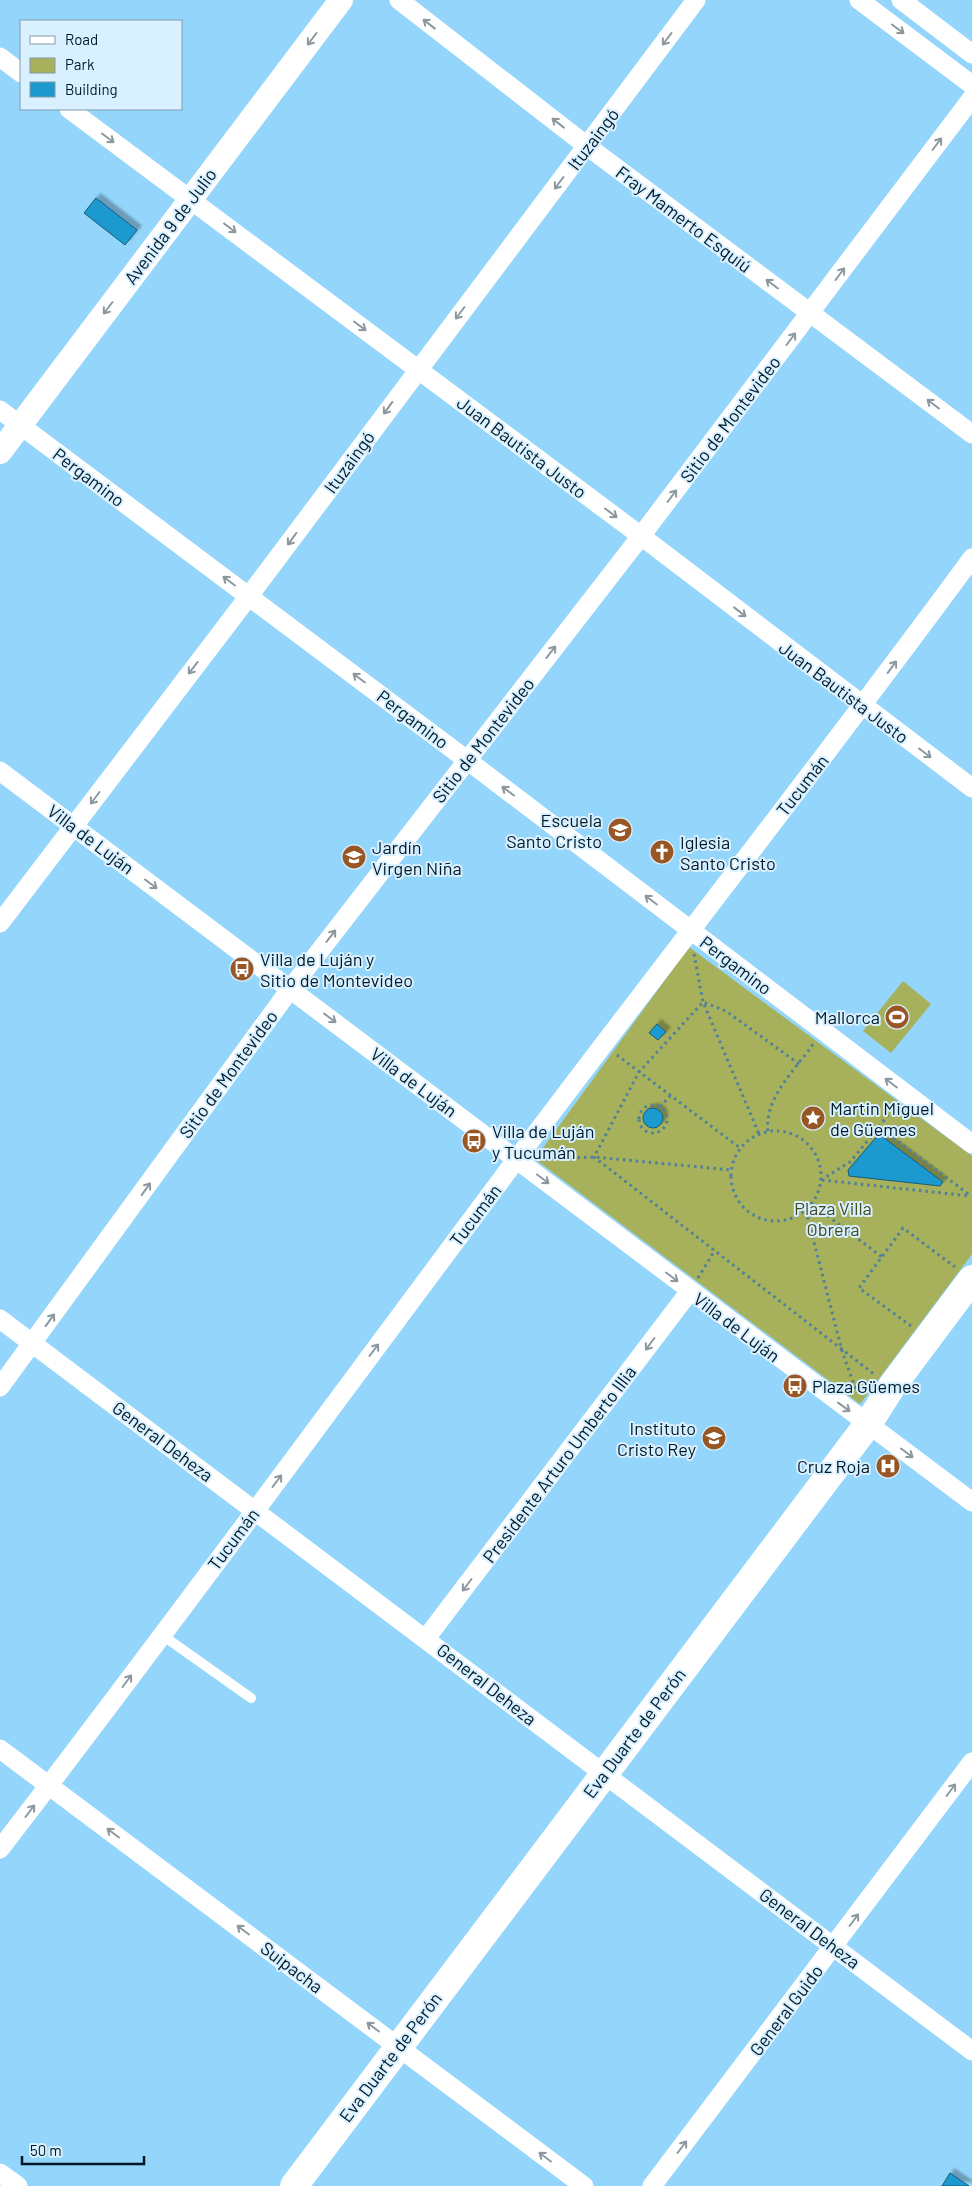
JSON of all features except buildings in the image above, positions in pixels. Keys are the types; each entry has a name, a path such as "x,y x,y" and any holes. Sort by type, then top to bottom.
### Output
{"main road":[{"name":"Eva Duarte de Perón","path":"294,2186 868,1424 892,1386 972,1279"}],"street":[{"name":"Avenida 9 de Julio","path":"0,452 342,0"},
{"name":"Fray Mamerto Esquiú","path":"399,0 587,146 972,434"},
{"name":"Ituzaingó","path":"0,923 249,596 417,369 696,0"},
{"path":"859,0 972,85"},
{"path":"901,0 972,54"},
{"path":"0,57 20,72"},
{"name":"Sitio de Montevideo","path":"0,1387 291,988 641,536 972,98"},
{"name":"Juan Bautista Justo","path":"70,110 641,536 863,707 972,788"},
{"name":"Pergamino","path":"0,410 467,760 972,1144"},
{"name":"Tucumán","path":"0,1850 256,1510 516,1159 863,707 972,558"},
{"name":"Villa de Luján","path":"0,771 972,1502"},
{"name":"Presidente Arturo Umberto Illia","path":"427,1637 690,1291"},
{"name":"General Deheza","path":"0,1319 427,1637 603,1774 972,2051"},
{"name":"Suipacha","path":"0,1749 584,2186"},
{"name":"General Guido","path":"652,2186 835,1947 972,1762"},
{"path":"0,2172 18,2186"}],"lane":[{"path":"162,1635 251,1698"}],"path":[{"path":"690,930 703,1002 758,1134"},
{"path":"703,1002 726,1011 799,1064"},
{"path":"594,1157 639,1072 703,1002"},
{"path":"768,1131 768,1116 773,1100 823,1031"},
{"path":"603,1045 740,1148"},
{"path":"822,1180 850,1162 879,1127 904,1092"},
{"path":"660,1107 670,1096"},
{"path":"651,1104 660,1107 667,1118 664,1127 656,1133 643,1130 639,1121 640,1112 651,1104"},
{"path":"879,1127 971,1196"},
{"path":"768,1131 788,1133 806,1142 815,1153 820,1166 822,1180 812,1204 806,1211 794,1218 781,1222 767,1221 754,1216 743,1208 735,1197 731,1184 731,1170 740,1148 758,1134 768,1131"},
{"path":"594,1157 842,1351 892,1386"},
{"path":"516,1159 594,1157 731,1170"},
{"path":"822,1180 971,1196"},
{"path":"812,1204 882,1256"},
{"path":"806,1211 842,1351 868,1424"},
{"path":"929,1338 859,1288 882,1256 903,1228 972,1279"},
{"path":"690,1291 715,1250"}],"green space":[{"name":"Plaza Villa Obrera","path":"689,947 972,1156 972,1254 860,1404 535,1159"},
{"name":"Mallorca","path":"903,981 931,1004 891,1053 863,1031"}],"place":[{"name":"Escuela Santo Cristo","path":"620,830"},
{"name":"Iglesia Santo Cristo","path":"662,852"},
{"name":"Jardín Virgen Niña","path":"354,857"},
{"name":"Villa de Luján y Sitio de Montevideo","path":"242,969"},
{"name":"Mallorca","path":"897,1017"},
{"name":"Martin Miguel de Güemes","path":"813,1118"},
{"name":"Villa de Luján y Tucumán","path":"474,1141"},
{"name":"Plaza Güemes","path":"795,1386"},
{"name":"Instituto Cristo Rey","path":"714,1438"},
{"name":"Cruz Roja","path":"888,1466"}]}
